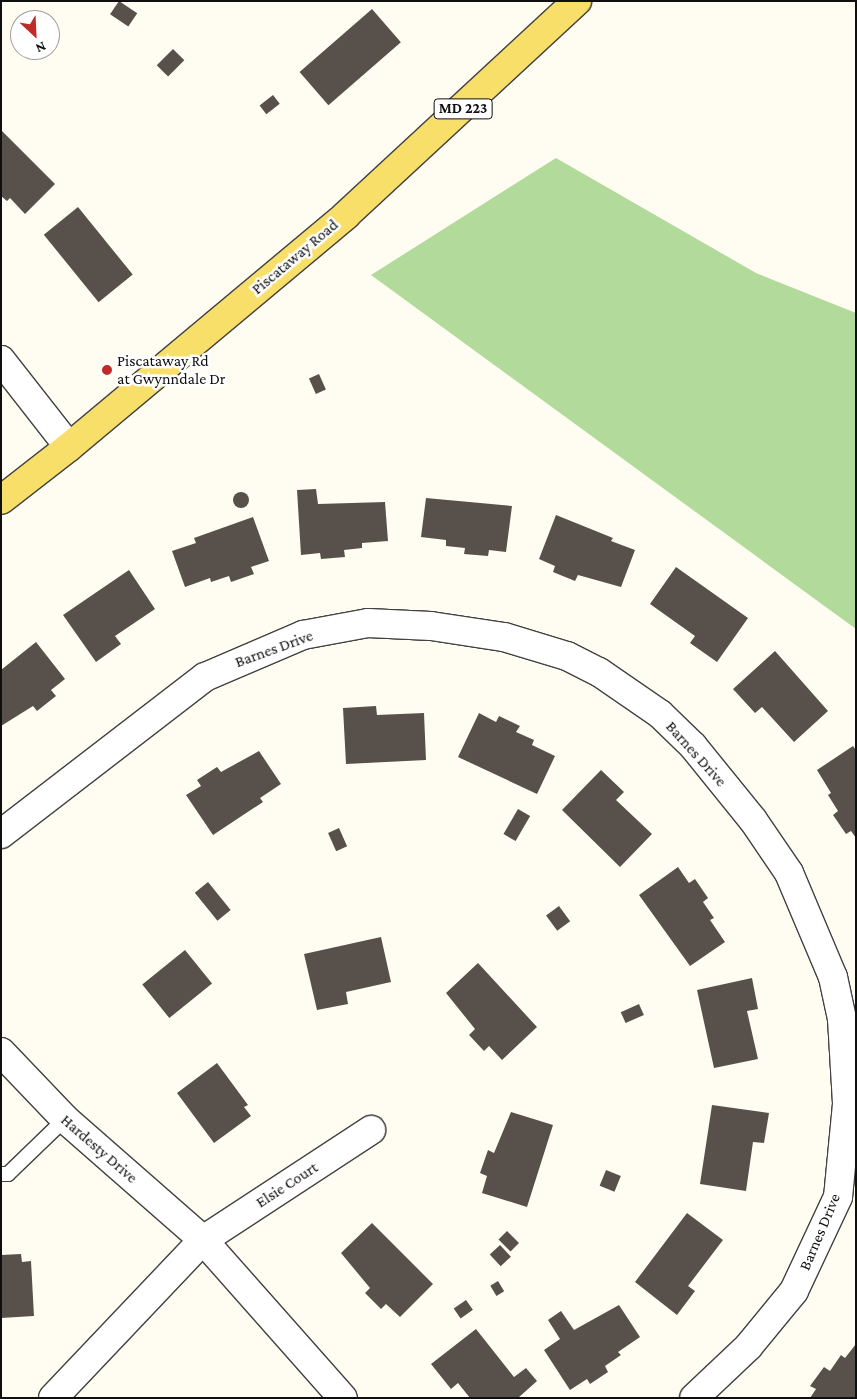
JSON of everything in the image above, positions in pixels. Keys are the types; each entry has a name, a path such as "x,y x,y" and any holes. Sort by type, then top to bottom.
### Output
{"main road":[{"name":"Piscataway Road","path":"1,500 69,447 346,215 577,1"}],"street":[{"path":"1,360 69,447"},
{"name":"Barnes Drive","path":"1,834 205,676 303,635 340,628 368,623 422,626 504,637 575,660 599,672 660,714 699,753 753,820 789,873 833,977 842,1020 847,1104 838,1197 794,1292 748,1347 694,1398"},
{"name":"Hardesty Drive","path":"1,1052 65,1119 203,1240 343,1398"},
{"name":"Elsie Court","path":"203,1240 371,1130"},
{"path":"53,1398 203,1240"}],"lane":[{"path":"1,1174 8,1174 65,1119"}],"green space":[{"path":"556,158 756,273 856,313 856,629 371,275"}],"building":[{"path":"119,1 137,13 128,27 110,14"},
{"path":"372,9 401,42 328,105 300,72"},
{"path":"173,49 184,60 168,77 157,65"},
{"path":"273,95 280,104 266,114 260,105"},
{"path":"1,130 55,184 25,214 10,198 7,201 1,196"},
{"path":"78,207 133,275 99,302 44,235"},
{"path":"319,374 326,390 316,394 309,378"},
{"path":"316,489 318,504 385,502 388,541 362,543 362,548 344,550 345,557 321,559 320,553 301,555 297,490"},
{"path":"241,492 247,494 249,500 247,506 241,508 235,506 233,500 235,494"},
{"path":"426,498 512,506 506,552 489,550 488,556 464,554 465,548 446,546 446,540 421,537"},
{"path":"556,515 613,538 611,541 635,550 621,587 578,575 575,581 553,572 555,566 539,559"},
{"path":"253,517 269,561 251,567 254,574 231,582 229,576 211,582 210,578 185,587 172,551 196,543 194,538"},
{"path":"676,567 748,618 717,662 690,643 695,636 650,604"},
{"path":"129,570 155,609 115,636 121,644 96,662 63,615"},
{"path":"36,642 65,679 51,690 56,696 37,711 33,706 1,726 1,670"},
{"path":"775,651 828,711 794,742 762,707 755,713 733,689"},
{"path":"376,706 377,715 424,713 426,760 346,764 343,708"},
{"path":"479,713 496,722 499,716 520,726 516,732 534,740 532,745 555,756 537,794 458,757"},
{"path":"853,746 856,750 856,838 851,831 846,834 833,815 838,811 828,795 831,793 817,770"},
{"path":"259,751 281,784 260,798 263,802 213,835 186,795 201,786 197,780 217,767 221,772"},
{"path":"601,770 624,792 616,800 652,834 620,867 562,810"},
{"path":"518,809 530,816 516,841 504,834"},
{"path":"339,828 347,846 336,851 328,833"},
{"path":"678,867 689,883 695,879 708,898 703,902 714,918 710,920 725,942 690,966 639,895"},
{"path":"208,882 231,910 217,921 195,893"},
{"path":"559,906 570,921 557,931 546,915"},
{"path":"381,937 391,982 346,992 348,1004 317,1010 304,954"},
{"path":"185,950 212,983 169,1018 142,985"},
{"path":"478,963 537,1027 502,1060 489,1046 484,1051 469,1035 475,1029 446,993"},
{"path":"752,978 758,1009 747,1011 758,1059 714,1068 697,990"},
{"path":"639,1004 644,1015 626,1023 621,1012"},
{"path":"217,1063 248,1105 244,1107 251,1116 214,1143 177,1093"},
{"path":"712,1105 769,1113 764,1143 753,1142 746,1191 700,1184"},
{"path":"511,1112 553,1125 527,1207 482,1193 487,1176 480,1173 488,1150 494,1153"},
{"path":"606,1170 621,1176 614,1192 600,1186"},
{"path":"687,1213 723,1240 688,1286 695,1291 677,1315 635,1282"},
{"path":"372,1223 433,1284 400,1317 386,1304 381,1309 365,1293 370,1288 341,1253"},
{"path":"507,1231 519,1243 511,1252 499,1239"},
{"path":"500,1245 511,1257 501,1266 490,1255"},
{"path":"21,1254 22,1262 31,1261 34,1316 1,1318 1,1255"},
{"path":"498,1281 504,1291 496,1296 490,1286"},
{"path":"466,1300 473,1310 461,1318 454,1309"},
{"path":"619,1305 640,1337 618,1352 621,1355 605,1366 608,1372 590,1384 587,1379 570,1390 544,1350 560,1339 548,1320 561,1311 574,1330"},
{"path":"476,1329 514,1377 526,1368 537,1381 518,1398 470,1398 458,1383 451,1389 431,1364"},
{"path":"856,1344 856,1398 810,1398 816,1389 810,1386 824,1367 830,1371 841,1355 845,1358"}],"place":[{"name":"Piscataway Rd at Gwynndale Dr","path":"107,370"}]}
